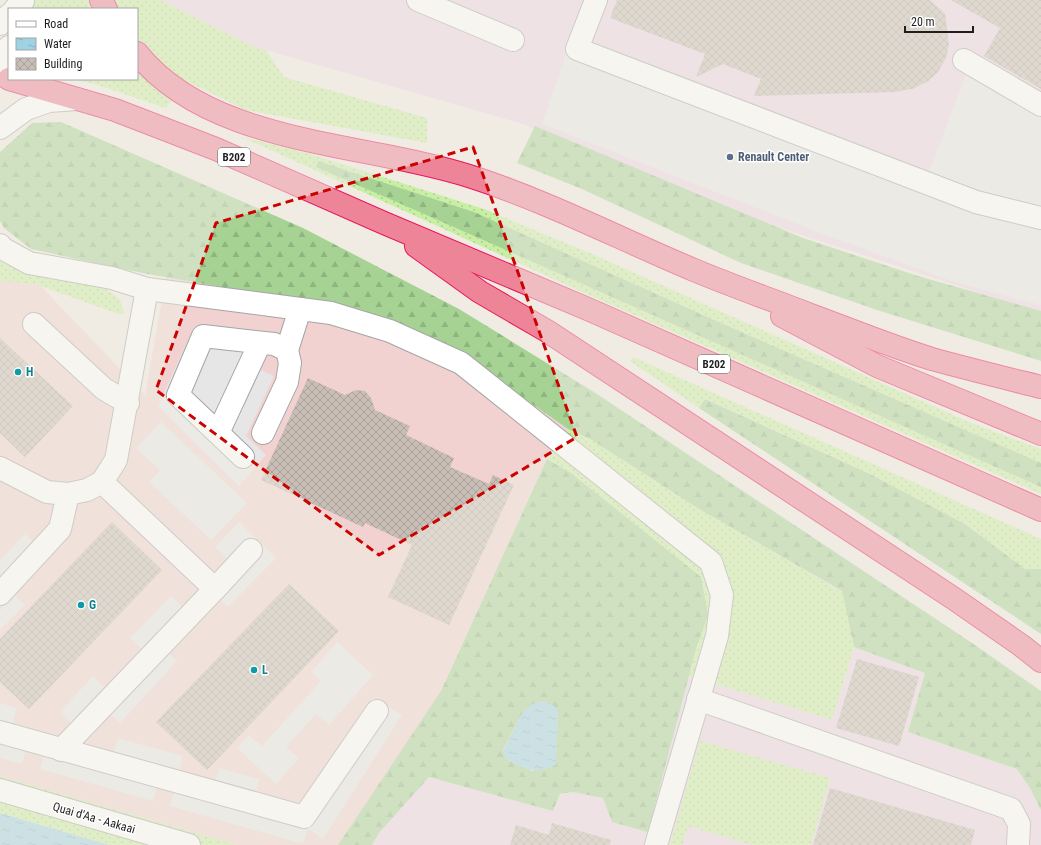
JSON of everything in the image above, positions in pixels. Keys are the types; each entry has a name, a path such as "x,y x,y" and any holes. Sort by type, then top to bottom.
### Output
{"highway":[{"path":"138,54 173,88 211,110 258,129 375,153 468,176 572,216 696,271 931,358 1041,387"},
{"name":"B202","path":"13,80 81,99 216,149 384,223 604,316 1041,510"},
{"name":"B202","path":"384,223 480,292 553,335 953,598 1041,661"},
{"path":"696,271 877,366 1041,434"}],"street":[{"path":"418,0 513,40"},
{"path":"596,0 577,49 976,202 1041,218"},
{"path":"0,24 8,16"},
{"path":"0,76 8,50"},
{"path":"964,60 1041,105"},
{"path":"0,128 26,109 49,101 81,99"},
{"path":"0,245 2,248 29,264 112,278 147,290 331,313 390,331 461,363 561,441 711,562 722,595 717,636 656,845"},
{"path":"0,468 47,492 68,494 86,490 102,482 116,460 128,403 147,290"},
{"path":"218,433 274,346 292,308"},
{"path":"34,324 104,389 128,403"},
{"path":"243,457 178,395 204,336 274,346 290,363 287,382 263,432"},
{"path":"102,482 215,588"},
{"path":"0,594 60,529 68,494"},
{"path":"61,750 251,550"},
{"path":"698,699 1011,808 1019,824 1018,845"},
{"path":"0,732 304,818 377,711"},
{"name":"Quai d'Aa - Aakaai","path":"0,790 189,845"}],"highlighted area":[{"path":"473,147 577,437 379,555 156,390 216,223"}],"shaded area":[{"path":"160,0 1041,0 1041,313 676,194 523,124 252,46"},
{"name":"Renault Center","path":"566,54 922,189 966,75 1041,117 1041,305 954,282 823,234 542,124"},
{"path":"0,257 10,266 30,275 145,395 166,277 356,310 463,356 568,429 547,459 441,691 338,845 237,845 0,776"},
{"path":"194,327 251,333 239,360 274,376 246,436 266,455 239,486 158,406"},
{"path":"161,422 247,503 211,540 149,482 160,470 136,448"},
{"path":"239,522 276,558 228,607 216,596 240,571 215,547"},
{"path":"25,534 35,544 0,580 0,560"},
{"path":"15,595 25,605 0,630 0,610"},
{"path":"171,596 183,608 142,649 130,638"},
{"path":"337,642 373,675 329,725 316,714 286,747 299,758 276,784 237,748 249,735 262,746 321,681 311,672"},
{"path":"854,647 925,673 908,732 1017,769 1030,788 1041,810 1041,845 372,845 379,833 428,777 553,811 560,795 573,792 603,798 612,822 648,832 689,676 832,720"},
{"path":"167,651 177,661 120,723 109,713"},
{"path":"93,676 104,687 71,723 60,712"},
{"path":"373,698 402,715 323,839 312,831 307,830 303,844 170,806 174,790 157,785 153,801 40,769 51,734 114,752 118,738 183,756 179,772 215,782 219,768 259,779 256,795 295,803 304,800"},
{"path":"0,703 17,708 13,723 32,729 22,764 0,758"}],"green space":[{"path":"30,0 160,0 252,46 266,50 284,77 427,118 427,143 246,110 188,82 166,108 95,84 77,80 138,80 138,8 27,8"},
{"path":"61,122 303,228 459,309 594,392 972,643 1041,691 1041,810 1030,788 1017,769 908,732 925,673 854,647 842,591 699,509 592,440 568,429 463,356 356,310 142,273 31,249 4,228 0,221 0,152 32,123"},
{"path":"535,126 803,238 918,276 1041,311 1041,361 880,311 741,263 582,189 517,163"},
{"path":"242,137 307,153 484,209 592,254 969,422 1041,449 1041,463 721,323 474,212 318,161 317,166 1041,487 1041,494 582,292"},
{"path":"318,161 474,212 721,323 1041,463 1041,487 498,246 316,167"},
{"path":"0,257 10,266 30,275 55,278 105,288 120,300 124,313 119,314 35,284 0,281"},
{"path":"633,357 1041,539 1041,569 1025,569 965,524 868,473 706,399 699,408 630,361"},
{"path":"705,399 868,473 965,524 1025,569 1041,569 1041,634 699,408"},
{"path":"568,429 592,440 699,509 842,592 854,647 832,720 689,676 696,649 637,526 571,473 547,459"},
{"path":"547,459 571,473 701,577 708,615 696,649 648,832 612,822 603,798 573,792 560,794 553,811 429,777 379,833 372,845 338,845 441,691","holes":["558,710 556,754 533,771 506,759 503,750 523,712"]},
{"path":"700,741 830,778 811,845 753,845 688,826 682,845 670,845"},
{"path":"0,776 237,845 109,845 0,813"}],"water":[{"path":"544,701 553,705 558,710 556,765 542,770 530,770 506,759 503,751 523,712 532,704"},
{"path":"0,813 109,845 0,845"}],"building":[{"path":"617,0 930,0 945,14 949,45 946,58 938,72 927,82 912,89 894,92 754,96 761,79 723,64 696,77 705,54 610,18"},
{"path":"951,0 1041,0 1041,89 984,56 1000,28"},
{"name":"H","path":"0,338 73,406 25,457 0,433"},
{"path":"308,378 345,395 356,390 365,391 371,398 375,410 410,426 406,435 454,458 450,467 489,484 493,475 514,485 449,625 388,597 412,545 365,523 363,527 261,480"},
{"name":"G","path":"112,522 162,570 29,709 0,682 0,639"},
{"name":"L","path":"289,584 339,631 207,770 156,722"},
{"path":"857,659 919,677 899,746 836,728"},
{"path":"830,788 975,830 971,845 813,845"},
{"path":"552,823 611,840 610,845 510,845 516,825 549,835"}],"place":[{"name":"Renault Center","path":"730,157"},
{"name":"H","path":"18,372"},
{"name":"G","path":"81,605"},
{"name":"L","path":"254,670"}]}
